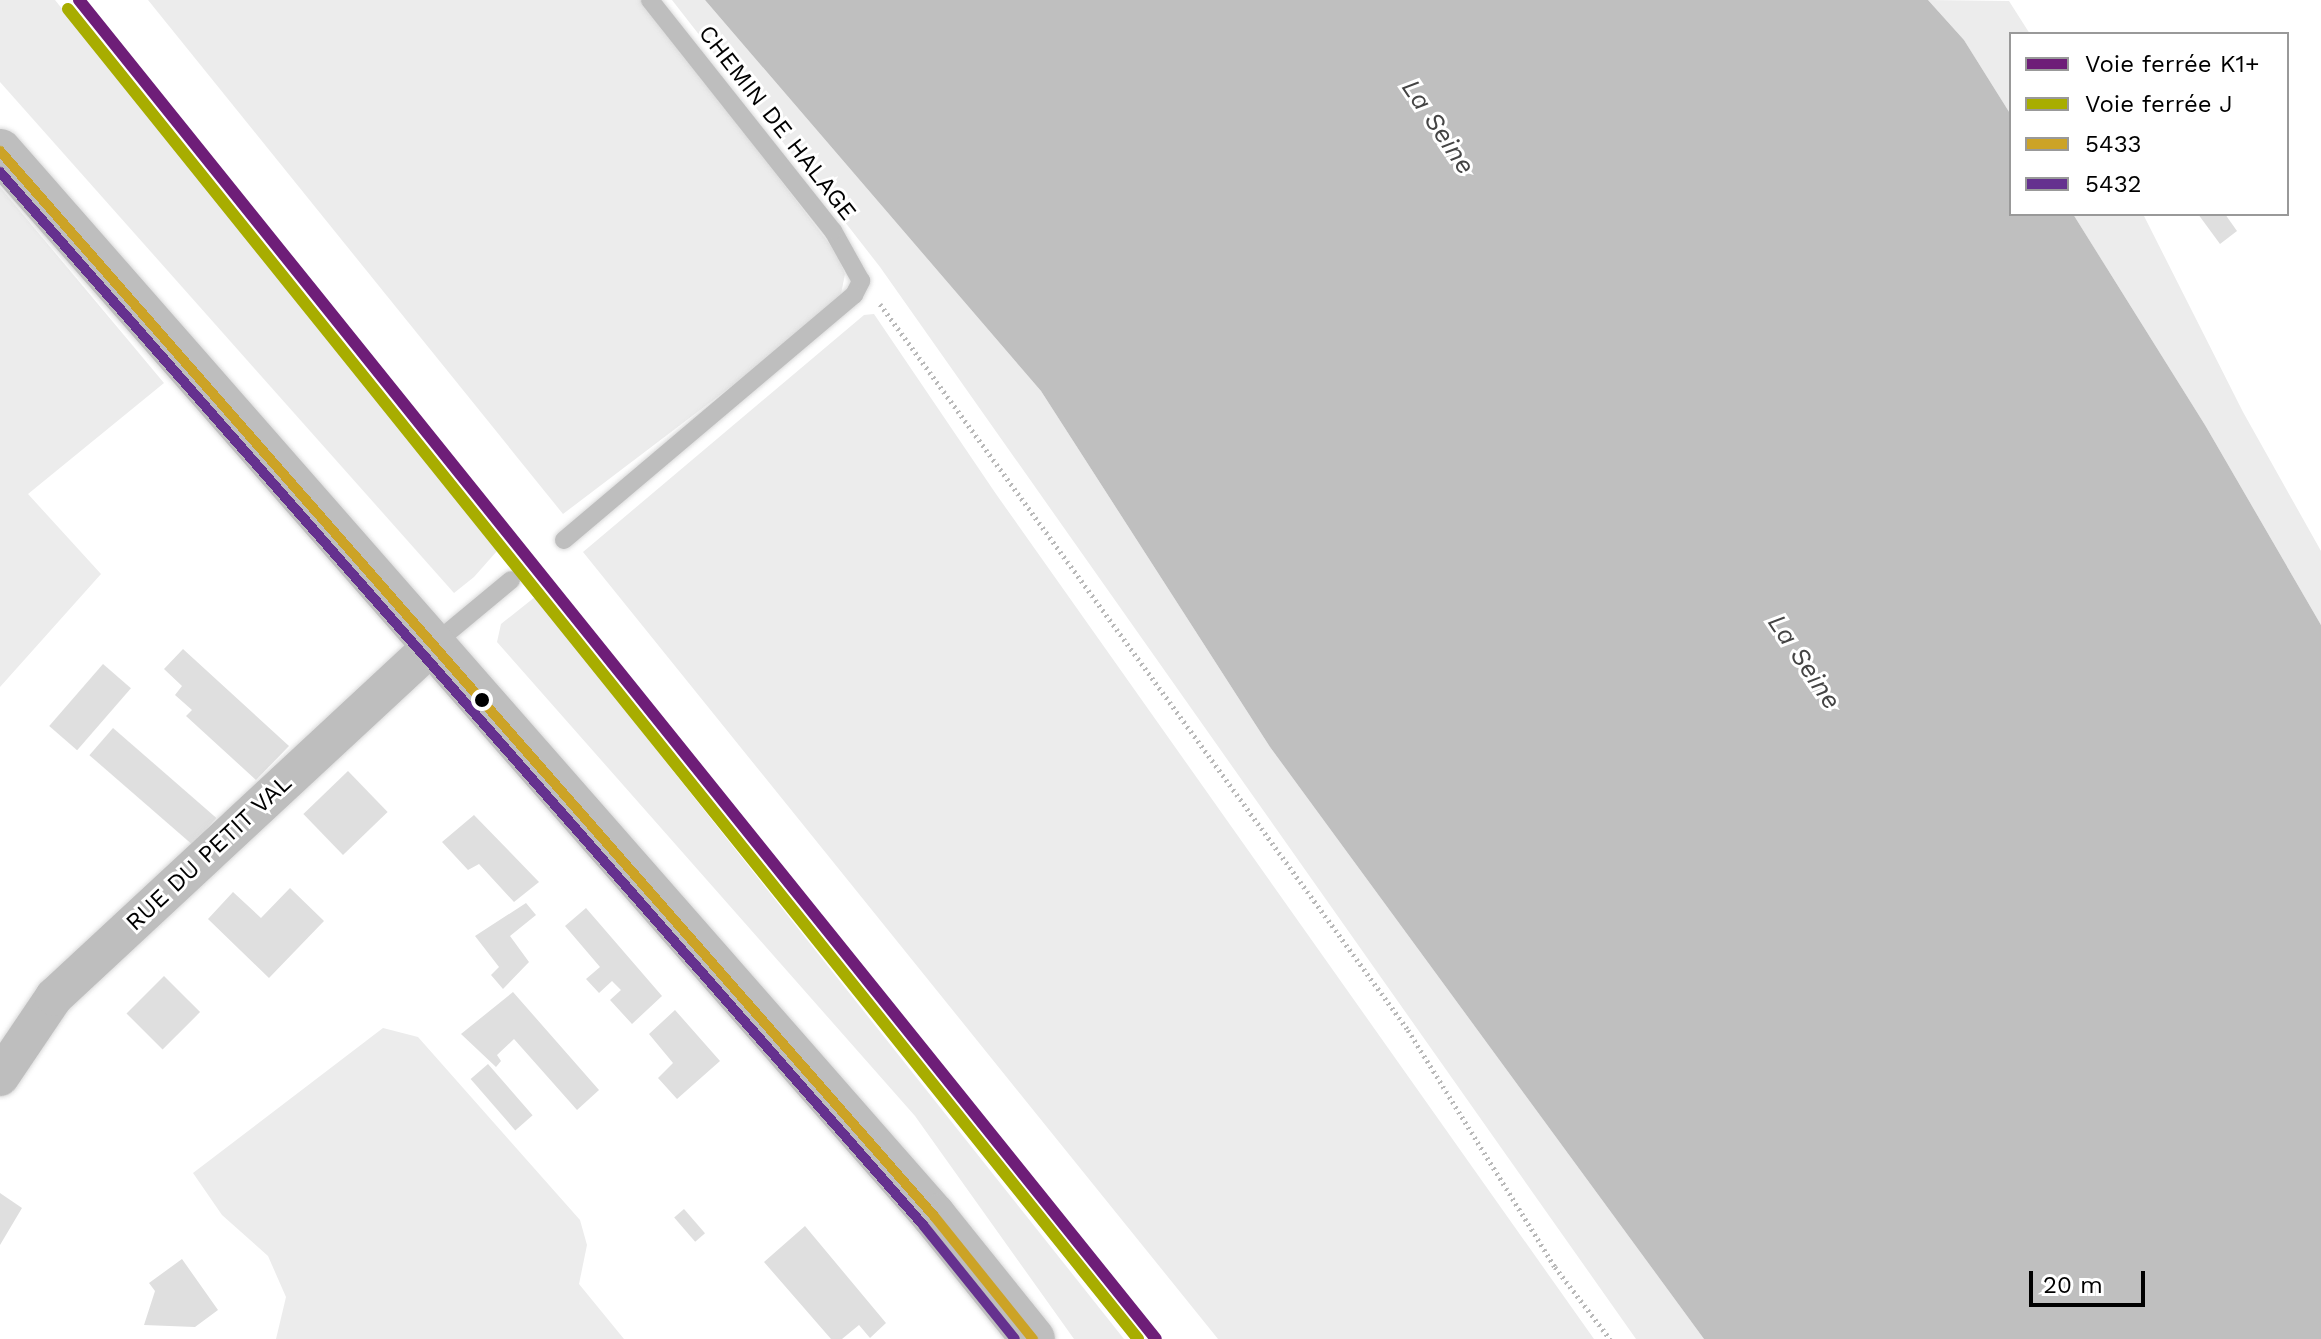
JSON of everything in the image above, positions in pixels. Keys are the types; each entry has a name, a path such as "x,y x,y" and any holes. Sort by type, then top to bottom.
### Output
{"main road":[{"path":"0,151 934,1216 1033,1339"}],"street":[{"name":"RUE DU PETIT VAL","path":"0,1077 54,997 434,644"}],"lane":[{"name":"CHEMIN DE HALAGE","path":"650,0 833,231 860,284"},
{"path":"564,540 860,284"},
{"path":"434,644 511,580"}],"path":[{"path":"860,284 932,372 1408,1030 1555,1267 1610,1339"}],"shaded area":[{"path":"0,0 55,0 497,551 474,577 454,593 0,82"},
{"path":"148,0 643,0 837,254 845,274 841,294 762,363 563,514"},
{"path":"672,0 705,0 1041,391 1270,747 1704,1339 1636,1339 880,267"},
{"path":"1928,0 2009,1 2029,32 2009,32 2009,112 1964,40"},
{"path":"0,187 164,383 28,494 101,574 0,687"},
{"path":"2074,216 2144,216 2243,412 2321,551 2321,625 2205,425"},
{"path":"874,314 996,494 1594,1339 1218,1339 583,552 864,315"},
{"path":"535,597 1124,1339 1074,1339 915,1116 497,642 501,624"},
{"path":"383,1028 418,1037 580,1220 587,1245 579,1284 624,1339 276,1339 286,1297 268,1256 222,1215 193,1173"}],"water":[{"name":"La Seine","path":"705,0 1928,0 1964,40 2009,112 2009,216 2074,216 2205,425 2321,625 2321,1339 1704,1339 1270,747 1041,391"}],"building":[{"path":"2199,216 2226,216 2237,231 2220,244"},
{"path":"183,649 289,746 256,780 186,716 192,710 175,695 182,686 164,669"},
{"path":"103,664 131,688 77,750 49,726"},
{"path":"113,728 216,818 193,845 89,755"},
{"path":"348,771 388,812 343,855 303,814"},
{"path":"474,815 539,882 514,902 479,864 468,870 442,842"},
{"path":"290,888 324,921 269,978 208,919 233,892 261,918"},
{"path":"526,903 536,915 510,936 529,962 503,989 491,975 499,967 475,936"},
{"path":"586,908 662,996 632,1024 610,1000 621,990 612,981 599,993 586,979 600,967 565,926"},
{"path":"164,976 200,1012 163,1050 127,1013"},
{"path":"513,992 599,1090 577,1110 514,1039 497,1055 501,1061 496,1067 461,1034"},
{"path":"675,1010 720,1061 677,1099 658,1078 673,1063 649,1034"},
{"path":"488,1064 533,1115 515,1130 471,1079"},
{"path":"0,1193 22,1208 0,1245"},
{"path":"684,1209 705,1233 695,1242 674,1218"},
{"path":"805,1226 886,1323 870,1338 859,1325 842,1339 831,1339 764,1262"},
{"path":"182,1259 218,1310 195,1327 144,1325 155,1291 149,1283"}],"rail line":[{"name":"K1+","path":"79,0 1156,1339"},
{"name":"J","path":"68,9 1138,1339"}],"transit line":[{"name":"5433","path":"0,151 934,1216 1033,1339"},
{"name":"5432","path":"0,172 923,1225 1015,1339"}]}
